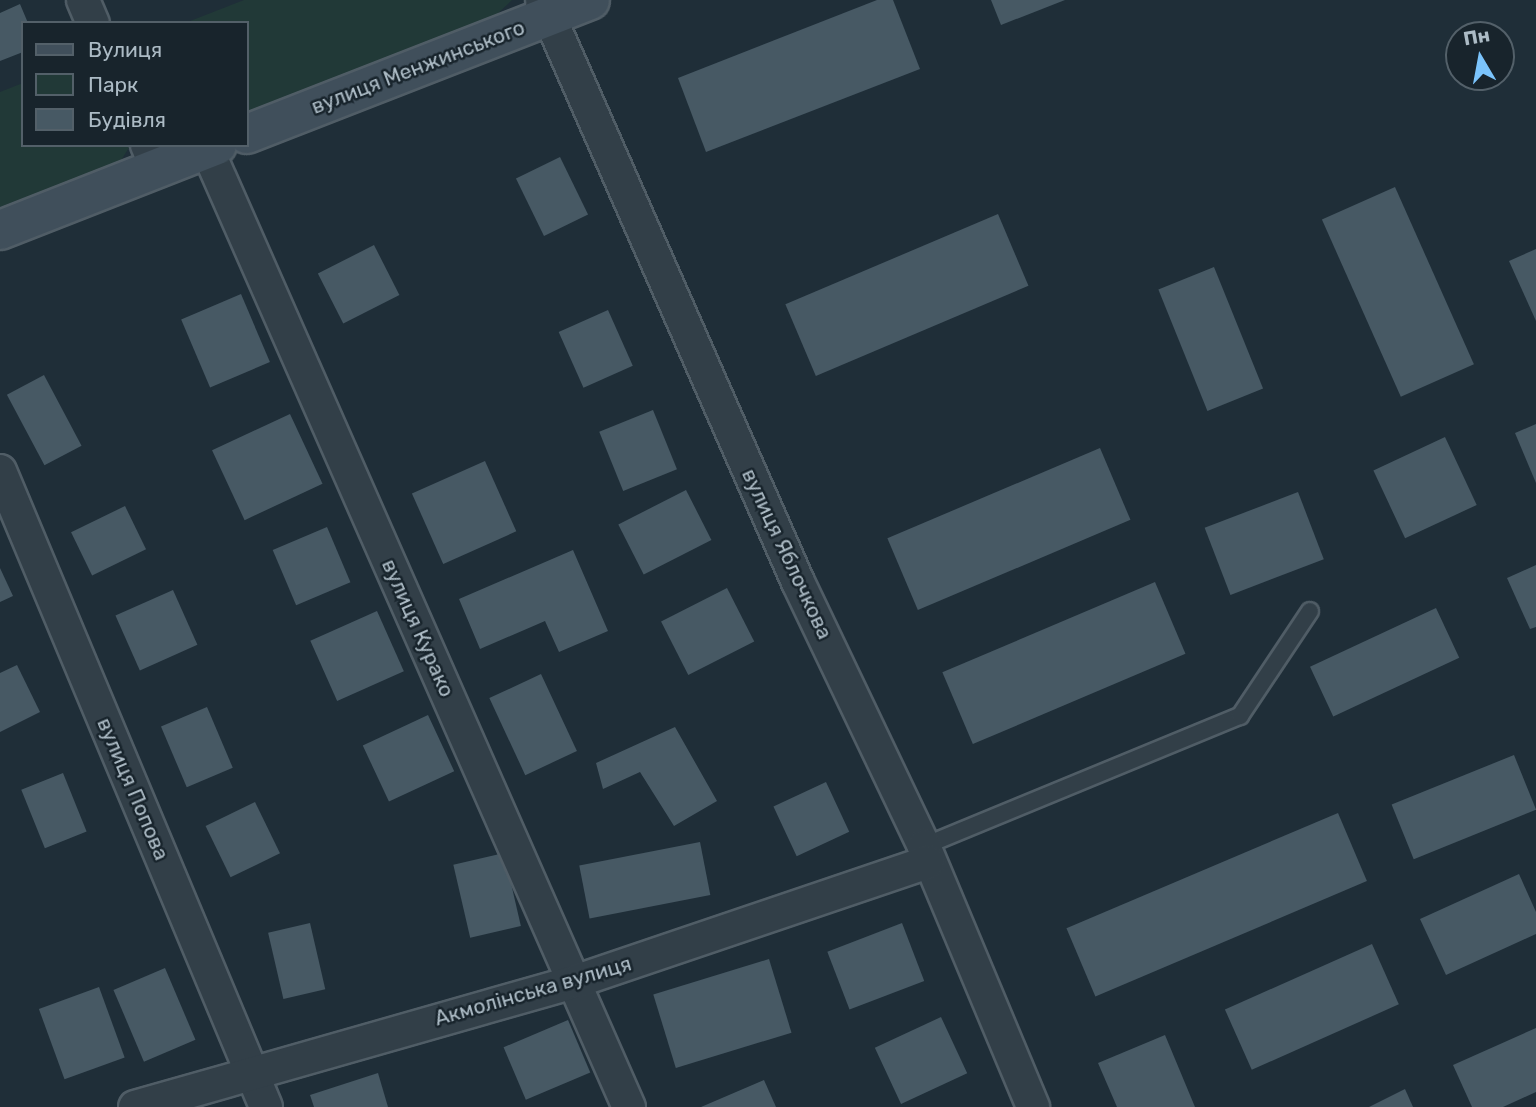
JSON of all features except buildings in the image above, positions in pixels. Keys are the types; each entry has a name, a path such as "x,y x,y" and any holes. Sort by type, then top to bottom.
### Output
{"street":[{"path":"83,0 92,21"},
{"name":"вулиця Менжинського","path":"248,134 545,8 590,0"},
{"name":"вулиця Яблочкова","path":"545,8 781,544 926,854 1033,1107"},
{"path":"0,230 152,157 212,147"},
{"name":"вулиця Курако","path":"212,147 629,1107"},
{"name":"вулиця Попова","path":"0,471 266,1107"},
{"name":"Акмолінська вулиця","path":"135,1107 250,1070 574,982 926,854"}],"lane":[{"path":"926,854 1240,716 1310,611"}],"green space":[{"path":"244,0 512,0 494,17 248,112 248,21 190,21"},
{"path":"21,84 21,147 129,147 120,162 0,207 0,92"}]}
